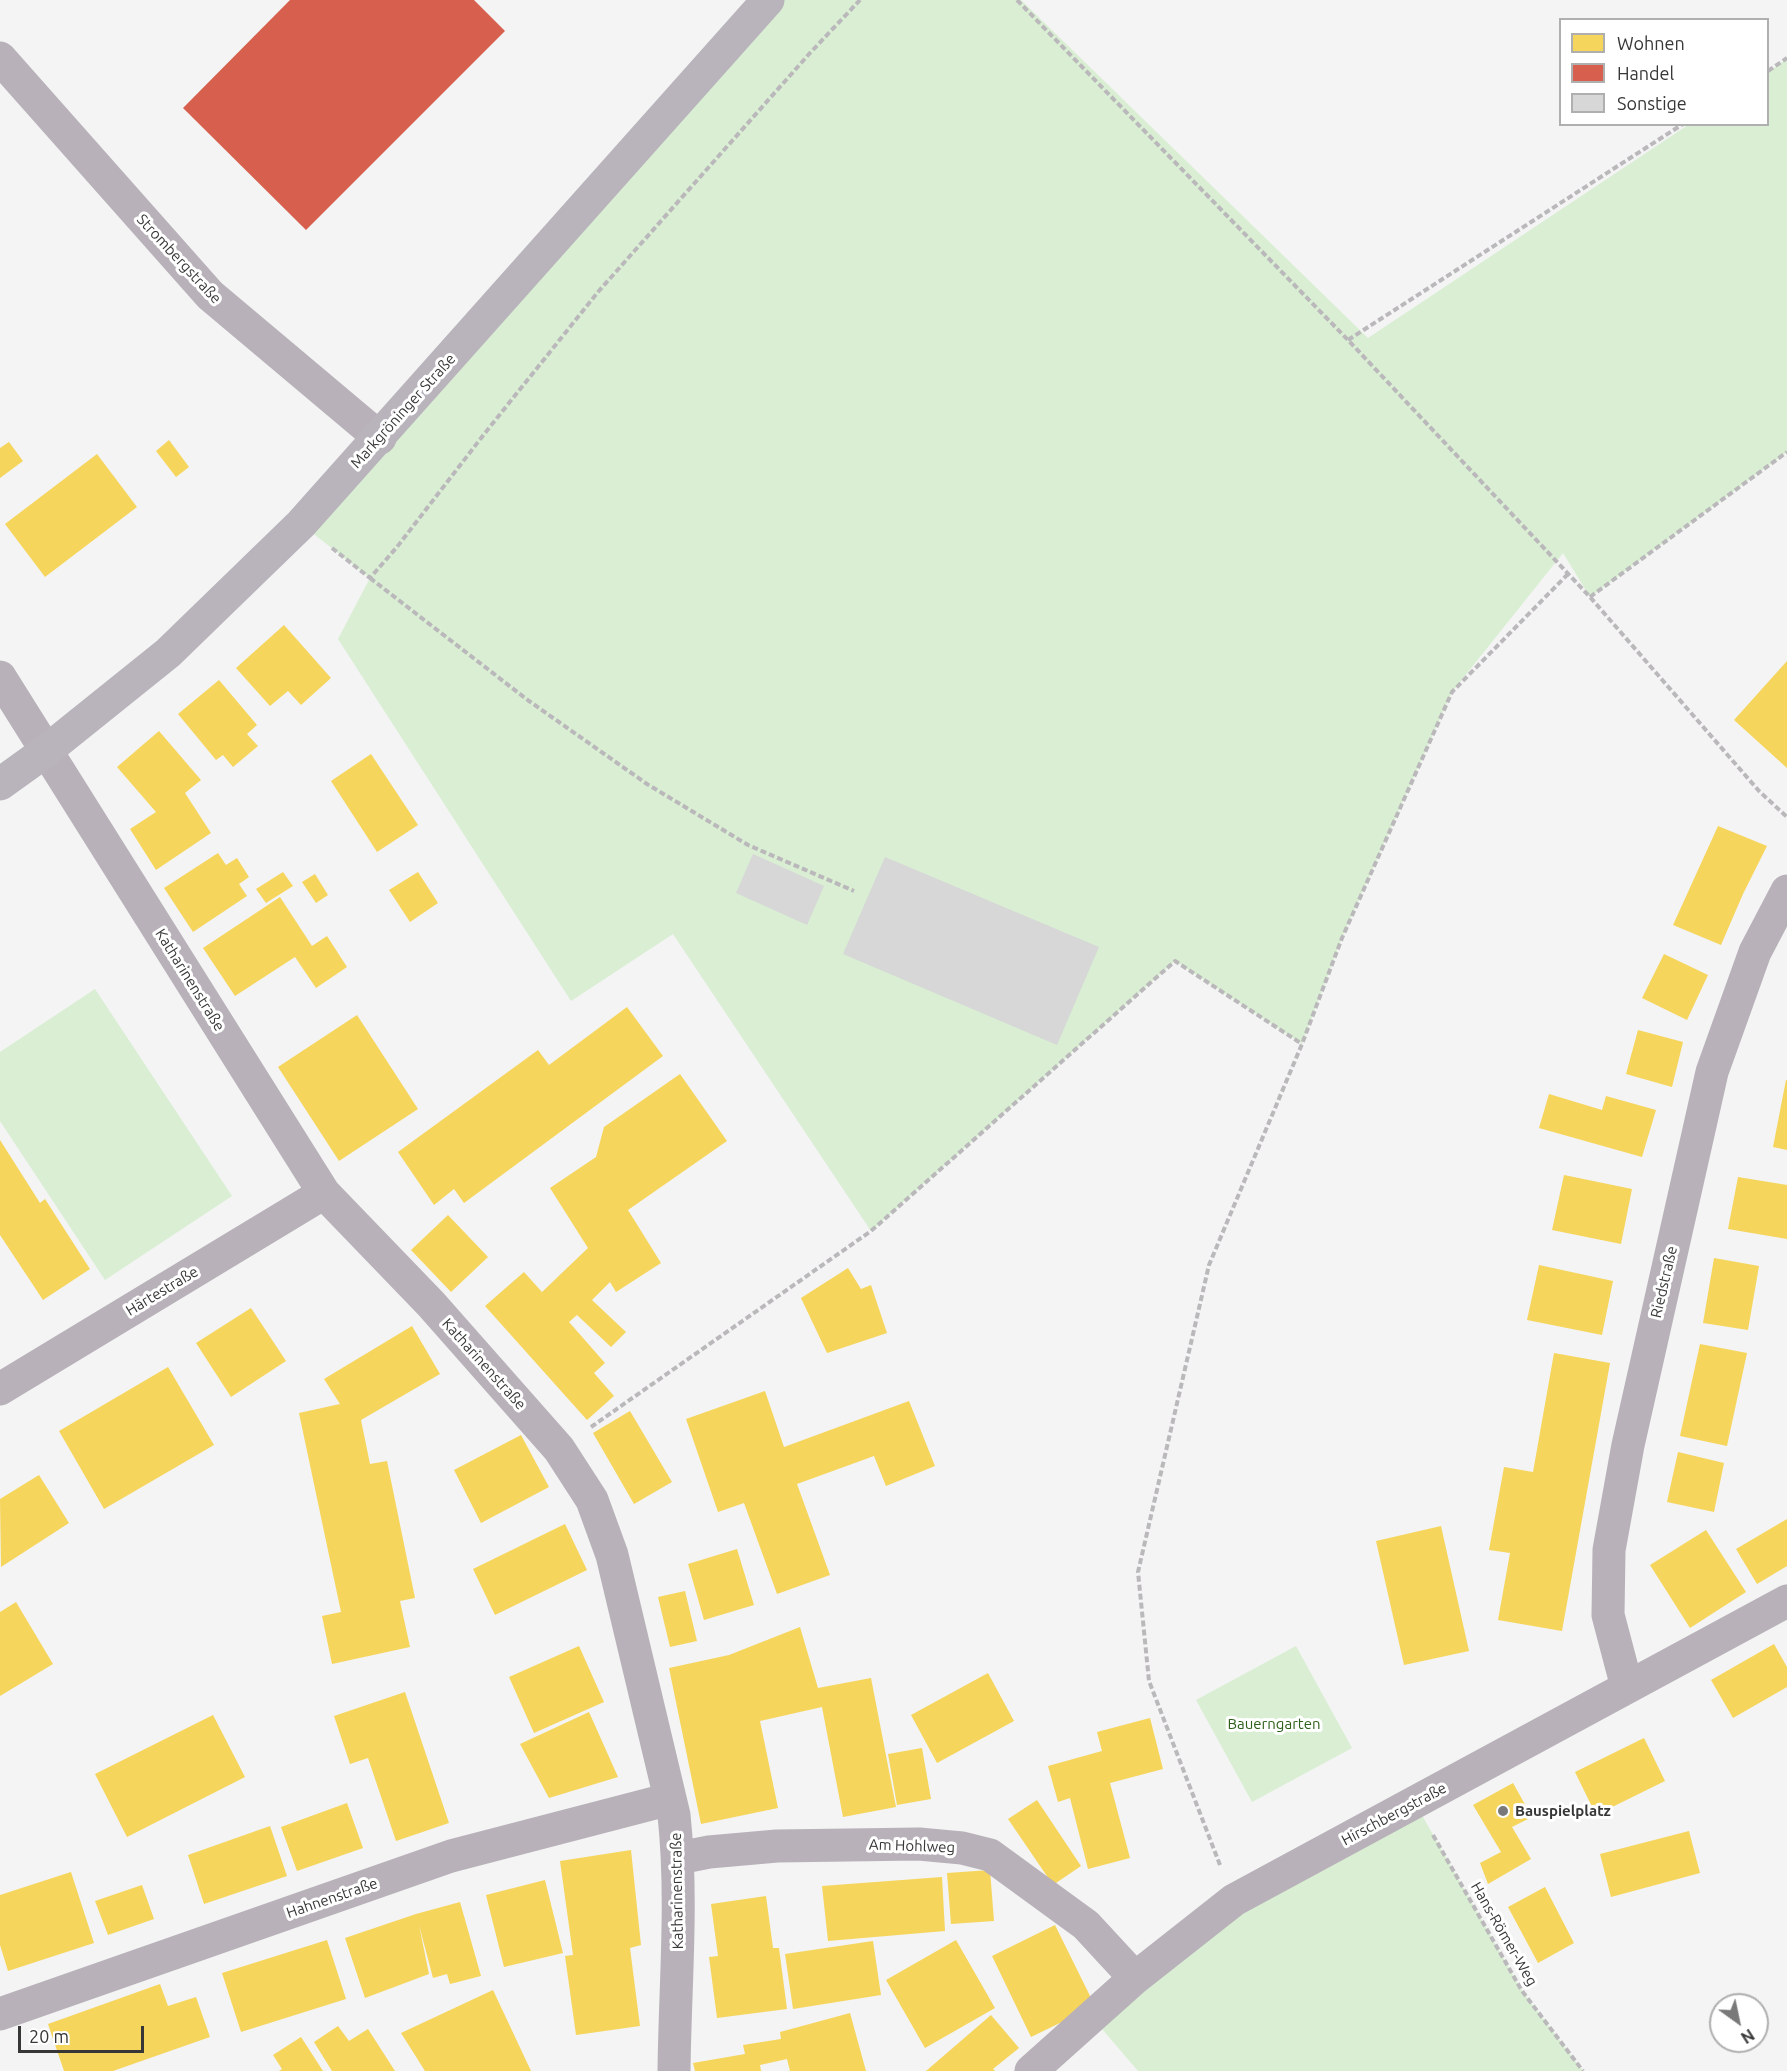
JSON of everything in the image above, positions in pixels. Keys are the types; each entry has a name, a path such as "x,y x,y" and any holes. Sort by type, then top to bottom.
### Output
{"main road":[{"name":"Markgröninger Straße","path":"0,784 46,751 168,653 302,524 768,0"}],"street":[{"name":"Strombergstraße","path":"0,58 210,296 380,438"},
{"name":"Katharinenstraße","path":"0,677 324,1193 431,1305 559,1449 592,1500 612,1555 674,1815 679,1858 674,2071"},
{"name":"Riedstraße","path":"1628,1687 1608,1615 1609,1550 1628,1445 1712,1072 1755,952 1787,891"},
{"name":"Härtestraße","path":"0,1389 324,1193"},
{"name":"Hirschbergstraße","path":"1031,2071 1135,1978 1234,1900 1787,1601"},
{"name":"Hahnenstraße","path":"0,2014 451,1856 670,1799"},
{"name":"Am Hohlweg","path":"679,1858 709,1852 777,1846 919,1844 981,1852 990,1855 1086,1925 1135,1978"}],"path":[{"path":"370,578 398,547 485,433 598,292 810,53 860,0"},
{"path":"1017,0 1348,340 1590,597 1759,791 1787,817"},
{"path":"1769,69 1787,58"},
{"path":"1348,340 1680,126"},
{"path":"1590,597 1787,452"},
{"path":"302,524 529,701 647,784 748,845 854,891"},
{"path":"1234,1900 1149,1681 1138,1572 1209,1265 1302,1044 1342,938 1452,692 1568,574"},
{"path":"559,1449 871,1231 1175,961 1302,1044"},
{"name":"Hans-Römer-Weg","path":"1414,1803 1522,1991 1583,2071"}],"green space":[{"path":"768,0 1021,0 1368,338 1686,126 1769,126 1769,71 1787,59 1787,452 1590,597 1563,553 1452,692 1342,938 1302,1044 1175,961 871,1231 673,934 571,1001 338,639 370,578 301,524"},
{"path":"95,989 232,1196 105,1280 0,1121 0,1052"},
{"name":"Bauerngarten","path":"1296,1646 1352,1748 1252,1802 1196,1700"},
{"path":"1415,1803 1522,1991 1583,2071 1138,2071 1091,2016 1135,1978"}],"building: Wohnen":[{"path":"169,440 189,467 176,477 156,451"},
{"path":"9,442 23,461 0,478 0,448"},
{"path":"97,454 137,507 45,577 5,524"},
{"path":"284,625 331,678 301,705 288,691 270,706 236,668"},
{"path":"1787,661 1787,768 1734,720"},
{"path":"219,680 257,725 247,734 258,746 233,767 223,755 216,760 178,714"},
{"path":"159,731 201,780 185,793 211,833 156,870 130,829 156,812 117,767"},
{"path":"371,754 418,825 377,852 331,781"},
{"path":"1718,826 1767,846 1721,945 1673,925"},
{"path":"218,853 226,865 237,858 249,877 239,884 247,896 193,932 164,888"},
{"path":"283,872 293,886 266,903 256,889"},
{"path":"418,872 438,903 410,922 389,890"},
{"path":"315,874 328,895 316,903 302,882"},
{"path":"280,897 312,946 327,936 347,967 316,988 295,957 235,996 203,948"},
{"path":"1664,954 1708,975 1687,1020 1642,998"},
{"path":"627,1007 663,1056 464,1203 454,1189 434,1205 398,1152 538,1050 549,1065"},
{"path":"357,1015 418,1109 339,1161 278,1067"},
{"path":"1638,1030 1683,1042 1672,1087 1626,1074"},
{"path":"680,1074 727,1141 628,1210 661,1263 616,1292 610,1282 592,1300 626,1332 611,1347 577,1315 569,1322 605,1363 594,1373 614,1396 587,1420 485,1306 524,1272 542,1292 588,1248 550,1188 596,1157 604,1127"},
{"path":"1787,1080 1787,1150 1773,1147"},
{"path":"1549,1094 1602,1110 1606,1096 1656,1110 1642,1157 1539,1128"},
{"path":"0,1140 40,1203 45,1199 90,1269 43,1300 0,1235"},
{"path":"1564,1175 1632,1189 1621,1244 1552,1230"},
{"path":"1738,1177 1787,1185 1787,1239 1728,1229"},
{"path":"448,1215 488,1257 451,1292 411,1250"},
{"path":"1714,1258 1759,1266 1748,1330 1703,1323"},
{"path":"1539,1265 1613,1281 1602,1335 1527,1320"},
{"path":"848,1268 861,1289 871,1285 887,1333 827,1353 801,1298"},
{"path":"251,1308 286,1361 231,1397 196,1343"},
{"path":"412,1326 440,1374 361,1420 370,1464 387,1461 415,1598 400,1601 410,1647 332,1664 322,1616 341,1612 299,1413 340,1404 324,1379"},
{"path":"1700,1344 1747,1353 1727,1446 1680,1436"},
{"path":"1554,1353 1610,1363 1562,1631 1498,1620 1510,1553 1489,1550 1504,1467 1533,1472"},
{"path":"168,1367 214,1445 104,1509 59,1431"},
{"path":"765,1391 784,1447 909,1401 935,1466 886,1486 874,1456 797,1484 830,1575 777,1594 744,1503 718,1512 686,1419"},
{"path":"630,1411 672,1482 634,1504 593,1433"},
{"path":"521,1435 549,1487 481,1523 454,1470"},
{"path":"1678,1452 1724,1463 1714,1512 1667,1502"},
{"path":"39,1475 69,1523 1,1567 0,1499"},
{"path":"1787,1519 1787,1566 1757,1584 1736,1549"},
{"path":"565,1524 587,1570 495,1615 473,1569"},
{"path":"1441,1526 1469,1651 1404,1665 1376,1541"},
{"path":"1706,1530 1746,1592 1690,1628 1650,1565"},
{"path":"737,1549 754,1605 704,1620 688,1564"},
{"path":"685,1591 697,1641 670,1647 658,1597"},
{"path":"16,1602 53,1664 0,1696 0,1612"},
{"path":"800,1627 818,1688 871,1678 896,1807 843,1817 822,1707 760,1721 778,1808 701,1824 669,1668 729,1655"},
{"path":"1774,1644 1787,1667 1787,1687 1733,1718 1711,1680"},
{"path":"579,1646 604,1702 534,1733 509,1677"},
{"path":"988,1673 1014,1721 937,1763 911,1715"},
{"path":"405,1692 449,1823 396,1841 368,1758 350,1764 334,1716"},
{"path":"589,1712 618,1777 549,1798 520,1744"},
{"path":"213,1715 245,1777 127,1837 95,1774"},
{"path":"1150,1718 1163,1769 1110,1783 1130,1858 1088,1869 1070,1798 1058,1802 1048,1766 1102,1751 1097,1732"},
{"path":"1644,1738 1665,1781 1596,1815 1575,1772"},
{"path":"922,1748 931,1799 897,1805 888,1754"},
{"path":"1513,1783 1532,1817 1512,1827 1531,1859 1488,1884 1480,1863 1501,1852 1473,1805"},
{"path":"1037,1800 1081,1866 1053,1885 1008,1819"},
{"path":"347,1803 363,1848 297,1871 281,1827"},
{"path":"270,1826 287,1876 204,1904 188,1855"},
{"path":"1689,1831 1700,1873 1611,1897 1600,1854"},
{"path":"631,1850 641,1945 630,1948 640,2026 576,2035 565,1956 573,1955 560,1861"},
{"path":"990,1870 994,1921 951,1924 947,1873"},
{"path":"71,1872 94,1943 8,1971 0,1945 0,1895"},
{"path":"942,1877 945,1931 828,1941 822,1886"},
{"path":"545,1880 563,1953 504,1967 486,1895"},
{"path":"142,1885 154,1919 108,1935 95,1901"},
{"path":"1545,1887 1574,1943 1538,1963 1508,1907"},
{"path":"766,1896 773,1948 779,1948 787,2009 717,2018 709,1957 718,1956 711,1904"},
{"path":"460,1902 481,1976 450,1984 447,1974 433,1978 419,1925 429,1974 365,1998 345,1938"},
{"path":"1055,1925 1095,2006 1031,2037 992,1956"},
{"path":"327,1940 346,1999 241,2032 222,1973"},
{"path":"956,1940 995,2008 925,2048 886,1980"},
{"path":"873,1941 881,1995 793,2009 785,1954"},
{"path":"160,1984 168,2006 196,1997 210,2037 113,2071 64,2071 48,2024"},
{"path":"493,1990 531,2071 425,2071 401,2033"},
{"path":"850,2013 866,2071 790,2071 787,2059 760,2065 761,2071 695,2071 693,2063 745,2054 743,2045 781,2039 780,2032"},
{"path":"991,2015 1019,2048 993,2069 995,2071 926,2071"},
{"path":"338,2026 349,2041 368,2029 395,2071 332,2071 314,2042"},
{"path":"301,2037 323,2071 279,2071 282,2069 273,2055"}],"building: Handel":[{"path":"290,0 474,0 505,31 306,230 183,108"}],"building: Sonstige":[{"path":"753,854 824,886 807,925 736,893"},
{"path":"885,857 1099,947 1057,1045 843,954"}],"place":[{"name":"Bauspielplatz","path":"1503,1811"}]}
